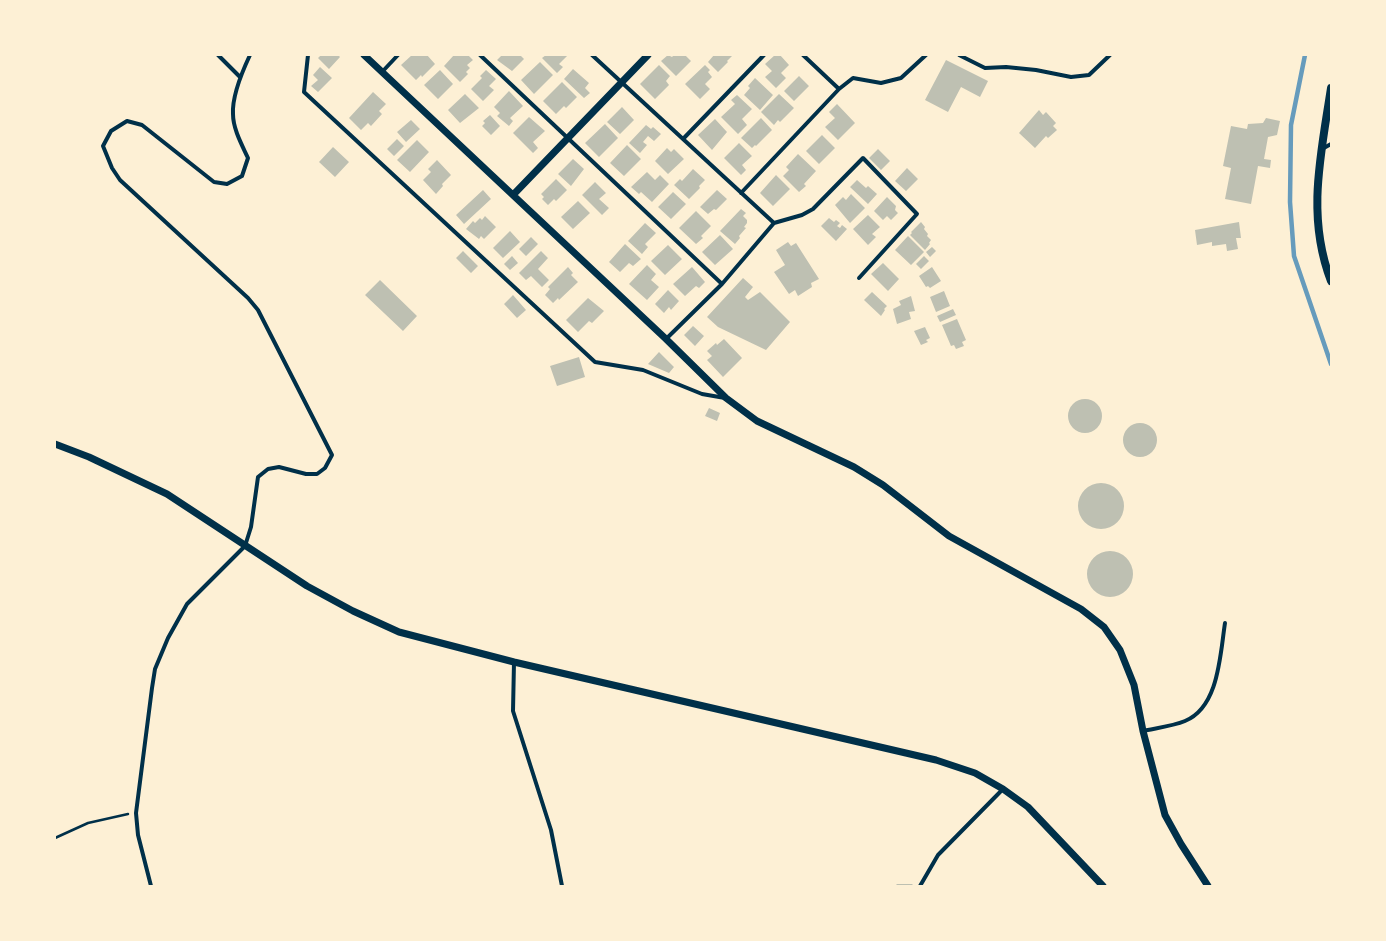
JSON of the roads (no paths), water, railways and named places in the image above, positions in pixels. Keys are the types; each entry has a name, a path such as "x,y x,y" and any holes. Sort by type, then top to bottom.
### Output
{"main road":[{"path":"1331,88 1316,187 1318,229 1323,261 1331,281"}],"street":[{"path":"218,55 240,77"},
{"path":"151,886 138,835 136,813 156,669 168,638 187,604 245,546 251,527 258,478 268,469 279,467 306,474 316,474 325,468 332,455 258,310 248,298 120,180 112,168 103,146 110,131 127,122 142,125 214,182 227,184 242,176 248,158 237,134 233,114 240,77 250,55"},
{"path":"308,55 304,92 595,362 643,370 702,394 726,398"},
{"path":"364,55 666,339 726,398 757,421 854,467 883,485 949,536 1016,572 1087,614 1104,627 1120,650 1134,685 1143,731 1165,815 1181,844 1208,886"},
{"path":"382,72 398,55"},
{"path":"480,55 722,284"},
{"path":"592,55 774,223"},
{"path":"513,195 567,137 648,55"},
{"path":"683,139 764,55"},
{"path":"803,55 839,89"},
{"path":"741,193 839,89 853,78 882,83 901,78 926,55"},
{"path":"959,55 985,68 1006,67 1036,70 1071,77 1089,75 1110,55"},
{"path":"1322,149 1331,144"},
{"path":"666,339 722,284 774,223 802,215 813,209 863,158 917,214 859,278"},
{"path":"55,444 89,457 167,494 307,586 353,611 399,632 514,662 936,760 975,772 1003,789 1028,807 1050,828 1103,886"},
{"path":"1143,731 1186,721 1203,709 1212,694 1225,624"},
{"path":"514,662 513,711 551,830 562,886"},
{"path":"920,886 938,855 1003,789"}],"waterway":[{"path":"1305,55 1291,125 1290,202 1294,256 1331,364"}]}
